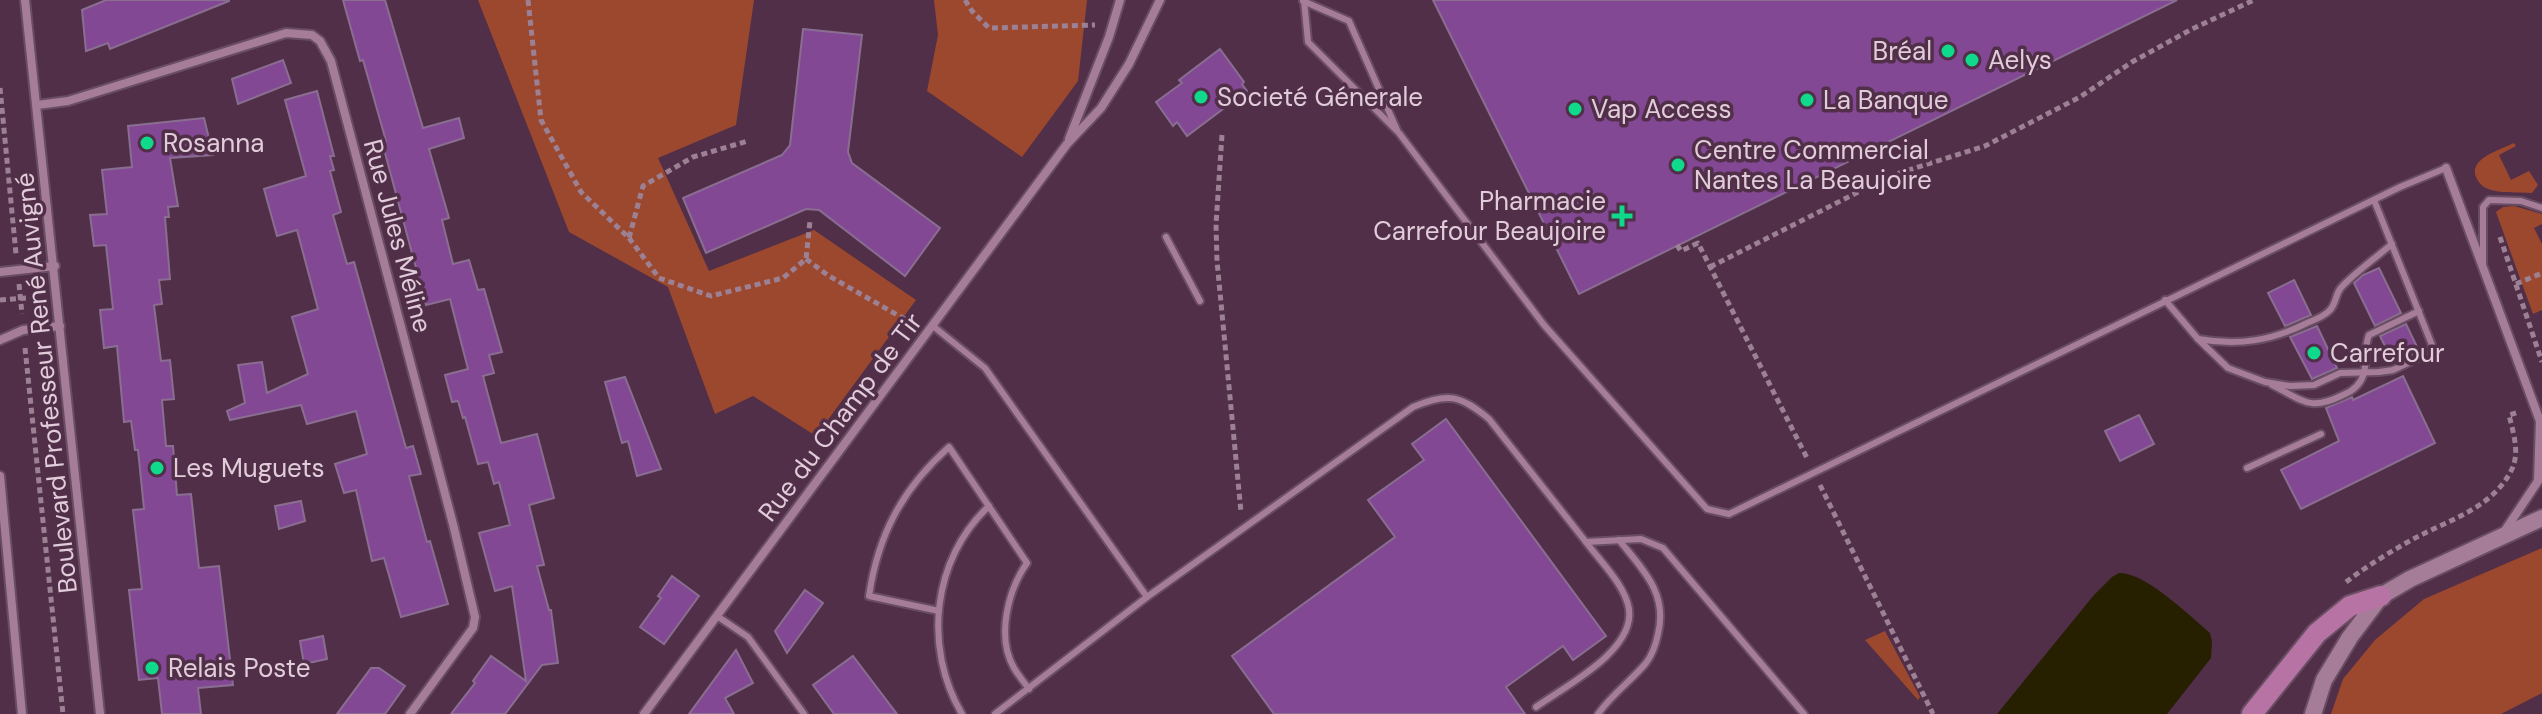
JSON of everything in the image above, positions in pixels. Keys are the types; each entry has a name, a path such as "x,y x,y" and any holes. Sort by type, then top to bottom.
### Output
{"main road":[{"path":"2252,714 2317,633 2350,606 2381,596 2410,579 2542,518"},
{"path":"2313,714 2324,680 2350,637 2381,596"}],"street":[{"name":"Boulevard Professeur René Auvigné","path":"25,0 100,714"},
{"name":"Rue du Champ de Tir","path":"1067,144 1109,37 1120,0"},
{"name":"Rue du Champ de Tir","path":"644,714 1067,144 1101,108 1129,64 1160,0"},
{"name":"Rue Jules Méline","path":"37,105 68,101 286,33 312,35 324,47 331,61 475,617 473,628 410,714"},
{"path":"2446,168 2541,422 2538,481 2501,536"},
{"path":"0,272 55,266"},
{"path":"0,340 23,330 60,326"},
{"path":"0,476 22,714"}],"lane":[{"path":"1304,0 1315,0"},
{"path":"1304,0 1308,42 1399,133 1544,325 1707,509 1729,514 2165,300 2446,168"},
{"path":"1304,0 1349,21 1399,133"},
{"path":"2265,382 2314,385 2340,373 2393,370 2429,353 2432,345 2374,200"},
{"path":"2483,267 2483,207 2489,200 2521,201 2542,208"},
{"path":"1166,237 1200,301"},
{"path":"2198,339 2218,343 2262,341 2314,320 2332,308 2341,287 2392,244"},
{"path":"2165,300 2228,368 2310,404 2325,404 2351,392 2364,372 2369,335 2419,311"},
{"path":"931,329 985,368 1147,597"},
{"path":"995,714 1147,597 1413,407 1434,398 1451,396 1472,404 1489,419 1586,542 1619,587 1629,609 1622,641 1611,654 1536,707"},
{"path":"2247,468 2321,434"},
{"path":"939,611 869,596 879,550 906,494 924,469 949,447 1027,563 1017,577 1008,606 1005,637 1012,665 1029,689"},
{"path":"962,714 944,674 937,633 941,593 953,554 975,519 989,506"},
{"path":"1586,542 1641,539 1663,548 1804,714"},
{"path":"1598,714 1608,699 1647,661 1657,642 1661,621 1660,601 1650,579 1619,540"},
{"path":"717,616 748,637 804,714"}],"path":[{"path":"528,0 541,120 581,192 629,238 659,278 711,296 783,278 806,259 810,221"},
{"path":"965,0 989,28 1095,25 1099,13"},
{"path":"1710,267 1890,176 1985,146 2080,97 2132,62 2192,29 2254,0"},
{"path":"0,88 63,714"},
{"path":"1222,135 1216,224 1217,261 1240,512 1248,524"},
{"path":"629,238 643,186 693,157 748,141"},
{"path":"2499,233 2542,362"},
{"path":"1677,245 1681,251 1698,243 1933,714"},
{"path":"806,259 829,276 931,329"},
{"path":"2516,284 2542,273"},
{"path":"0,300 57,295"},
{"path":"2340,586 2374,561 2471,511 2495,494 2513,467 2516,447 2509,415 2533,407"}],"shaded area":[{"path":"478,0 754,0 736,125 658,158 709,271 814,230 916,300 816,436 753,396 715,414 668,287 569,232"},
{"path":"934,0 1087,0 1078,81 1022,157 927,91 938,35"},
{"path":"2514,143 2516,146 2499,155 2511,180 2529,171 2538,185 2532,193 2503,192 2484,187 2477,179 2476,166 2486,156"},
{"path":"2514,206 2542,214 2542,224 2534,228 2542,244 2542,310 2533,314 2496,212 2503,207"},
{"path":"2542,548 2542,693 2501,714 2331,714 2343,679 2375,640 2424,599"},
{"path":"2119,573 2154,587 2210,633 2211,658 2167,714 1997,714 2094,595"},
{"path":"1885,631 1920,697 1918,700 1865,640"}],"building":[{"path":"106,0 229,1 110,49 108,43 86,51 82,10"},
{"path":"343,0 385,0 423,128 459,118 464,138 429,149 449,218 442,220 453,264 469,260 478,290 484,289 502,352 489,355 494,373 483,376 501,443 537,434 554,498 529,505 544,565 537,566 551,610 558,663 542,665 505,714 451,714 491,656 526,681 512,586 495,591 479,533 510,525 499,482 494,484 488,462 478,464 465,417 458,401 452,402 445,375 468,369 450,299 426,305 382,142 386,141"},
{"name":"Centre Commercial Nantes La Beaujoire","path":"1433,0 2177,0 1579,294"},
{"path":"803,29 862,35 848,152 852,163 940,228 905,276 819,210 806,209 706,253 683,198 782,155 790,145"},
{"name":"Societé Génerale","path":"1220,49 1247,91 1187,136 1177,122 1173,126 1156,102"},
{"path":"283,60 291,83 238,104 232,79"},
{"path":"317,91 334,156 330,156 334,170 330,171 341,212 333,215 347,264 354,262 406,448 413,446 421,474 409,476 448,604 401,617 384,558 372,561 356,490 344,493 335,464 367,454 356,411 307,424 301,405 230,420 227,411 245,403 238,365 262,362 267,393 308,374 292,317 318,309 297,230 277,236 264,189 306,176 285,100"},
{"path":"204,118 213,155 170,158 178,206 168,207 169,217 165,217 170,279 159,280 162,304 154,305 161,361 170,360 174,399 162,400 166,446 173,446 177,495 191,494 199,568 219,566 233,685 198,688 201,714 162,714 158,678 139,680 129,590 142,589 133,510 144,509 138,450 135,450 131,421 124,422 117,346 104,348 100,310 113,309 106,245 94,246 90,215 107,214 102,170 132,167 128,126"},
{"path":"2379,268 2401,313 2375,326 2354,283"},
{"path":"2294,280 2311,315 2285,326 2268,293"},
{"path":"2406,324 2419,351 2393,363 2380,336"},
{"path":"2317,326 2337,368 2312,379 2290,337"},
{"path":"2403,376 2435,443 2301,509 2281,470 2339,441 2326,408 2352,397 2353,400"},
{"path":"625,377 661,469 637,476 628,441 622,443 605,382"},
{"path":"2139,415 2154,444 2120,461 2105,431"},
{"path":"1446,419 1606,636 1573,660 1563,646 1506,687 1525,714 1274,714 1232,656 1395,537 1368,500 1424,460 1412,444"},
{"path":"301,501 305,521 279,529 275,506"},
{"path":"672,576 699,596 664,644 640,627"},
{"path":"805,590 823,603 787,653 775,631"},
{"path":"323,636 327,659 304,664 300,641"},
{"path":"736,650 753,683 725,698 734,714 689,714"},
{"path":"853,656 897,714 834,714 813,685"},
{"path":"371,668 379,668 405,686 385,714 337,714"}],"place":[{"name":"Bréal","path":"1948,51"},
{"name":"Aelys","path":"1972,60"},
{"name":"Societé Génerale","path":"1201,97"},
{"name":"La Banque","path":"1807,100"},
{"name":"Vap Access","path":"1575,109"},
{"name":"Rosanna","path":"147,143"},
{"name":"Centre Commercial Nantes La Beaujoire","path":"1678,165"},
{"name":"Pharmacie Carrefour Beaujoire","path":"1622,216"},
{"name":"Carrefour","path":"2314,353"},
{"name":"Les Muguets","path":"157,468"},
{"name":"Relais Poste","path":"152,668"}]}
